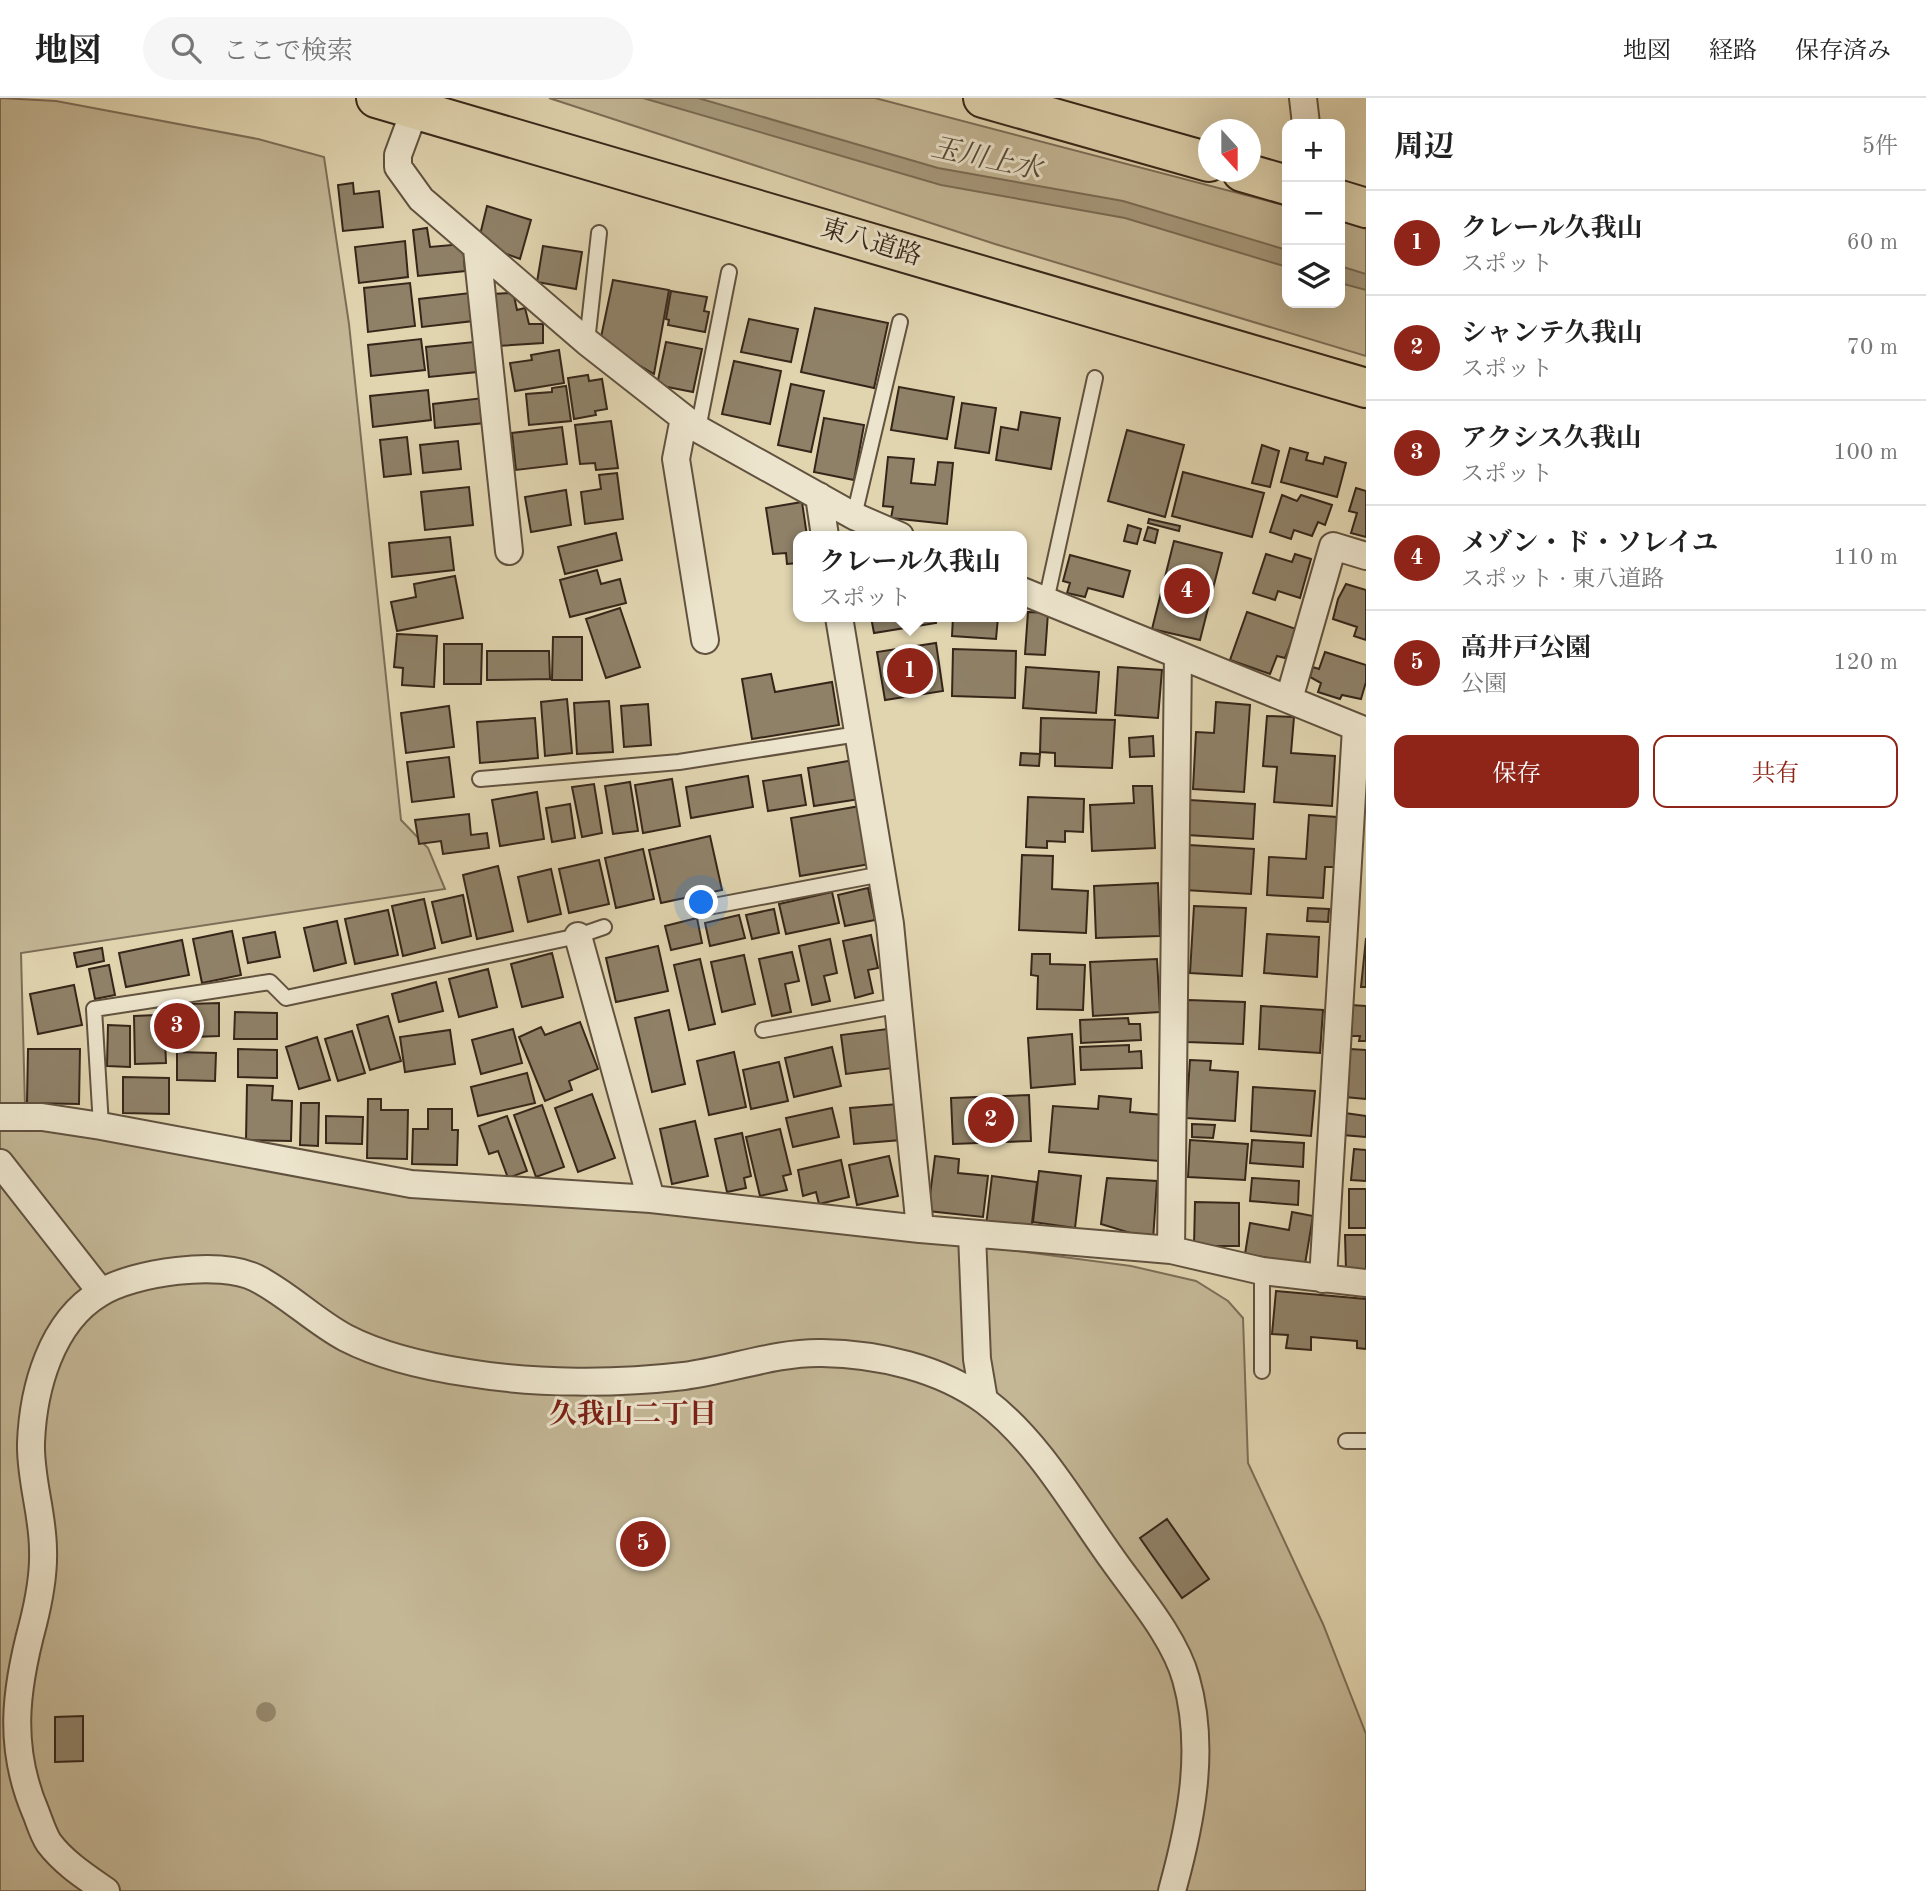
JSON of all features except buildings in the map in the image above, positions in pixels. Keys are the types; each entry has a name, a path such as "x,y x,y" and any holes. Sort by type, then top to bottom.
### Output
{"main road":[{"name":"東八道路","path":"376,98 1366,388"},
{"path":"983,98 1198,159"},
{"path":"1261,177 1282,184"},
{"path":"1345,202 1366,208"}],"street":[{"path":"1303,98 1305,119"},
{"path":"415,109 398,155 398,167 421,199 587,342 691,423 854,516 888,531"},
{"path":"477,248 509,551"},
{"path":"691,423 676,459 705,640"},
{"path":"819,496 824,531"},
{"path":"1289,699 1333,546 1366,556"},
{"path":"1027,593 1361,729 1323,1279"},
{"path":"840,622 890,924 920,1229"},
{"path":"1171,1250 1178,655"},
{"path":"578,936 651,1199"},
{"path":"0,1117 41,1117 101,1126 411,1184 651,1199 920,1229 1171,1250 1262,1272 1366,1283"},
{"path":"0,1163 101,1292"},
{"path":"972,1234 977,1359 984,1400"},
{"path":"106,1891 73,1868 47,1841 8,1733 41,1594 44,1548 30,1445 36,1406 47,1363 62,1325 101,1292 153,1275 211,1267 253,1276 347,1339 388,1356 455,1371 505,1379 639,1380 687,1375 820,1353 875,1359 937,1372 984,1400 1027,1438 1157,1623 1185,1676 1196,1773 1188,1830 1172,1891"}],"lane":[{"path":"587,342 599,233"},
{"path":"691,423 729,272"},
{"path":"854,516 900,322"},
{"path":"1046,601 1095,378"},
{"path":"480,779 679,762 858,734"},
{"path":"703,908 882,874"},
{"path":"101,1126 94,1009 270,982 286,998 578,936 604,927"},
{"path":"763,1030 897,1006"},
{"path":"1262,1272 1262,1371"},
{"path":"1346,1441 1366,1441"}],"shaded area":[{"path":"0,98 56,101 258,139 324,157 349,324 401,820 428,848 445,889 21,953 25,1106 0,1106"},
{"path":"549,98 875,98 1282,205 1282,308 1345,308 1345,223 1366,229 1366,356 995,244"},
{"path":"643,98 698,98 938,168 1123,201 1282,249 1282,265 1125,218 941,185"},
{"path":"1345,268 1366,274 1366,290 1345,284"},
{"path":"48,1126 498,1198 873,1232 1131,1266 1196,1281 1228,1301 1243,1318 1248,1463 1323,1624 1366,1734 1366,1891 0,1891 0,1127"}],"place":[{"name":"メゾン・ド・ソレイユ","path":"1187,591"},
{"name":"クレール久我山","path":"910,671"},
{"name":"アクシス久我山","path":"177,1026"},
{"name":"シャンテ久我山","path":"991,1120"},
{"name":"高井戸公園","path":"643,1544"}],"district":[{"name":"久我山二丁目","path":"633,1416"}],"water label":[{"name":"玉川上水","path":"986,160"}]}
